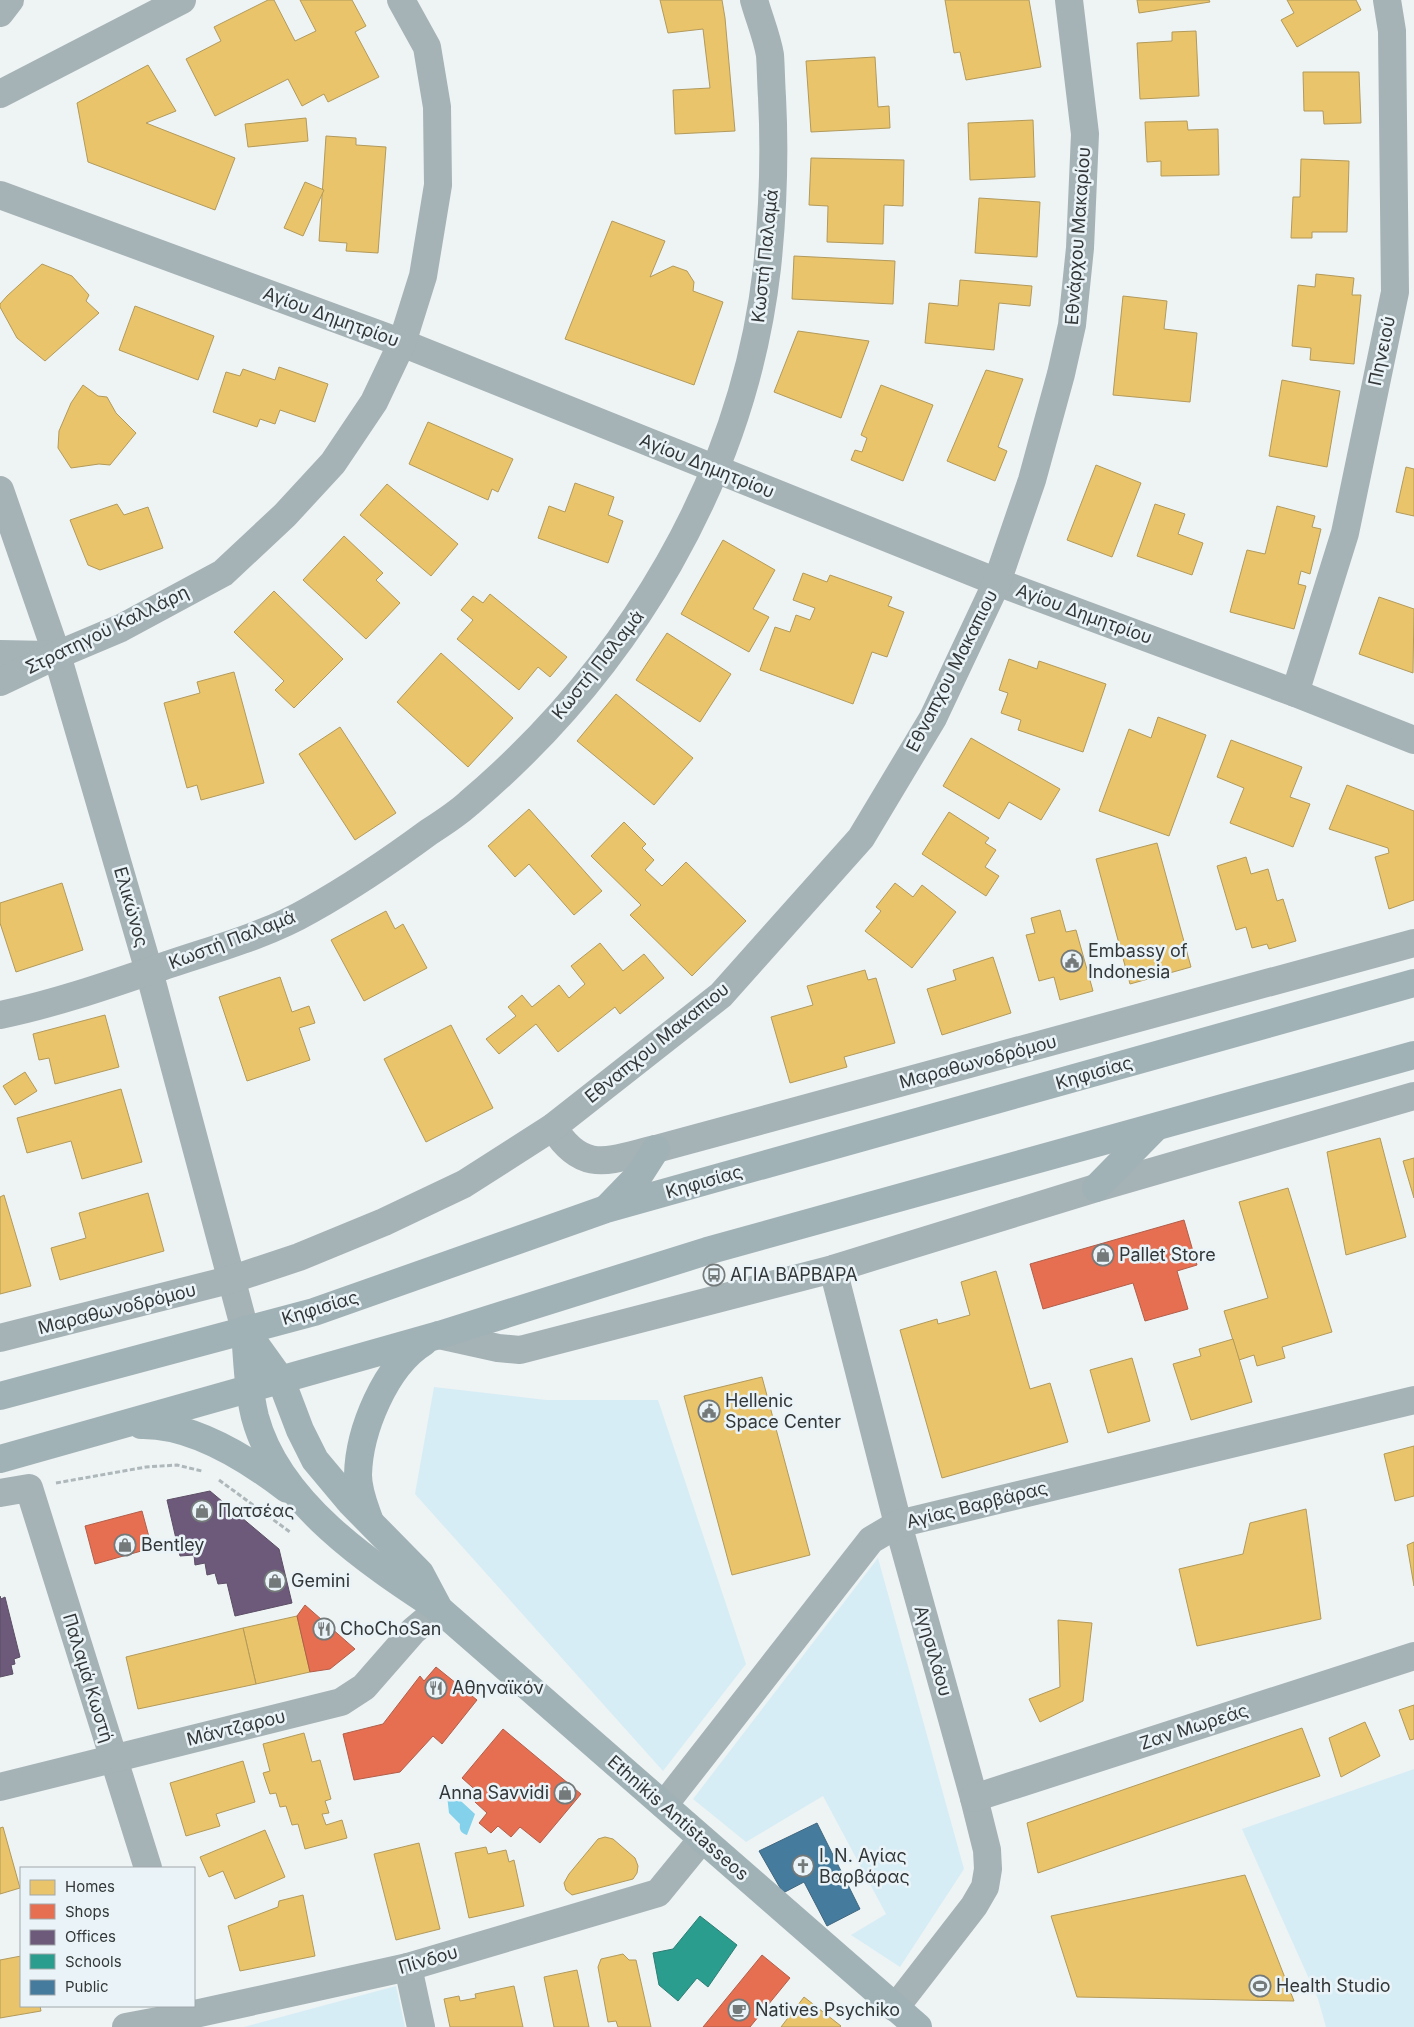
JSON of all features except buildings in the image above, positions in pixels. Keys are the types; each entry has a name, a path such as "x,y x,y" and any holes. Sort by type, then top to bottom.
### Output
{"main road":[{"name":"Κηφισίας","path":"0,1396 314,1312 606,1209 1414,983"},
{"path":"0,1459 439,1335 707,1251 1414,1055"},
{"path":"1096,1188 1156,1127"},
{"path":"606,1209 640,1174 656,1149"},
{"name":"Ethnikis Antistasseos","path":"245,1330 281,1380 300,1430 316,1460 372,1526 420,1573 439,1609"},
{"name":"Ethnikis Antistasseos","path":"245,1330 249,1389 256,1419 267,1448 301,1500 324,1524 349,1545 439,1609 918,2027"},
{"path":"372,1526 362,1501 358,1476 360,1452 368,1422 395,1368 414,1348 439,1335"},
{"path":"122,1425 150,1425 174,1428 196,1436 248,1462 301,1500"}],"street":[{"path":"0,13 10,0"},
{"path":"0,94 182,0"},
{"name":"Στρατηγού Καλλάρη","path":"0,682 121,628 223,573 285,515 333,463 374,402 402,343 423,276 438,185 437,108 427,47 401,0"},
{"name":"Κωστή Παλαμά","path":"0,1015 44,1006 150,971 248,938 308,912 398,855 468,804 539,737 594,675 643,609 687,533 716,470 740,399 762,313 770,236 774,149 770,52 754,0"},
{"name":"Εθνάρχου Μακαρίου","path":"997,582 1032,480 1061,374 1072,325 1080,248 1085,134 1069,0"},
{"name":"Πηνειού","path":"1295,693 1345,533 1395,292 1392,31 1387,0"},
{"name":"Αγίου Δημητρίου","path":"0,195 402,343 997,582 1295,693 1414,740"},
{"name":"Ελικώνος","path":"0,490 57,655 150,971 245,1330"},
{"name":"Εθναπχου Μακαπιου","path":"233,1279 298,1257 350,1236 464,1184 553,1127 721,994 860,838 933,718 997,582"},
{"path":"0,654 57,655"},
{"name":"Μαραθωνοδρόμου","path":"553,1127 563,1143 589,1160 602,1162 656,1149 1414,943"},
{"path":"439,1335 498,1348 520,1350 833,1269 1096,1188 1414,1096"},
{"name":"Αγησιλάου","path":"833,1269 898,1524 987,1850 988,1869 985,1887 974,1906 896,2008"},
{"name":"Μαραθωνοδρόμου","path":"0,1338 233,1279"},
{"name":"Αγίας Βαρβάρας","path":"664,1805 871,1540 898,1524 1414,1400"},
{"path":"0,1493 30,1488"},
{"name":"Παλαμά Κωστή","path":"30,1488 148,1867"},
{"name":"Μάντζαρου","path":"0,1787 341,1702 364,1687 413,1631 439,1609"},
{"name":"Ζαν Μωρεάς","path":"974,1798 1414,1656"},
{"name":"Πίνδου","path":"126,2027 195,2016 408,1967 658,1892 702,1839"},
{"path":"408,1967 421,2027"}],"path":[{"path":"30,1488 146,1468 177,1465 207,1472"},
{"path":"215,1478 290,1532"}],"shaded area":[{"path":"434,1387 546,1400 658,1400 746,1664 663,1771 415,1494"},
{"path":"878,1558 964,1869 900,1967 851,1935 886,1914 823,1796 746,1842 693,1799"},
{"path":"1414,1769 1414,2027 1326,2027 1318,1999 1242,1829"},
{"path":"396,1986 405,2027 244,2027"}],"water":[{"path":"450,1791 475,1814 467,1835 461,1831 460,1824 449,1813 447,1795"}],"place":[{"name":"Embassy of Indonesia","path":"1072,961"},
{"name":"Pallet Store","path":"1103,1255"},
{"name":"ΑΓΙΑ ΒΑΡΒΑΡΑ","path":"714,1275"},
{"name":"Hellenic Space Center","path":"709,1411"},
{"name":"Πατσέας","path":"202,1511"},
{"name":"Bentley","path":"125,1545"},
{"name":"Gemini","path":"275,1581"},
{"name":"ChoChoSan","path":"324,1629"},
{"name":"Αθηναϊκόν","path":"436,1688"},
{"name":"Anna Savvidi","path":"565,1793"},
{"name":"Ι. Ν. Αγίας Βαρβάρας","path":"803,1866"},
{"name":"Health Studio","path":"1260,1986"},
{"name":"Natives Psychiko","path":"739,2010"}]}
